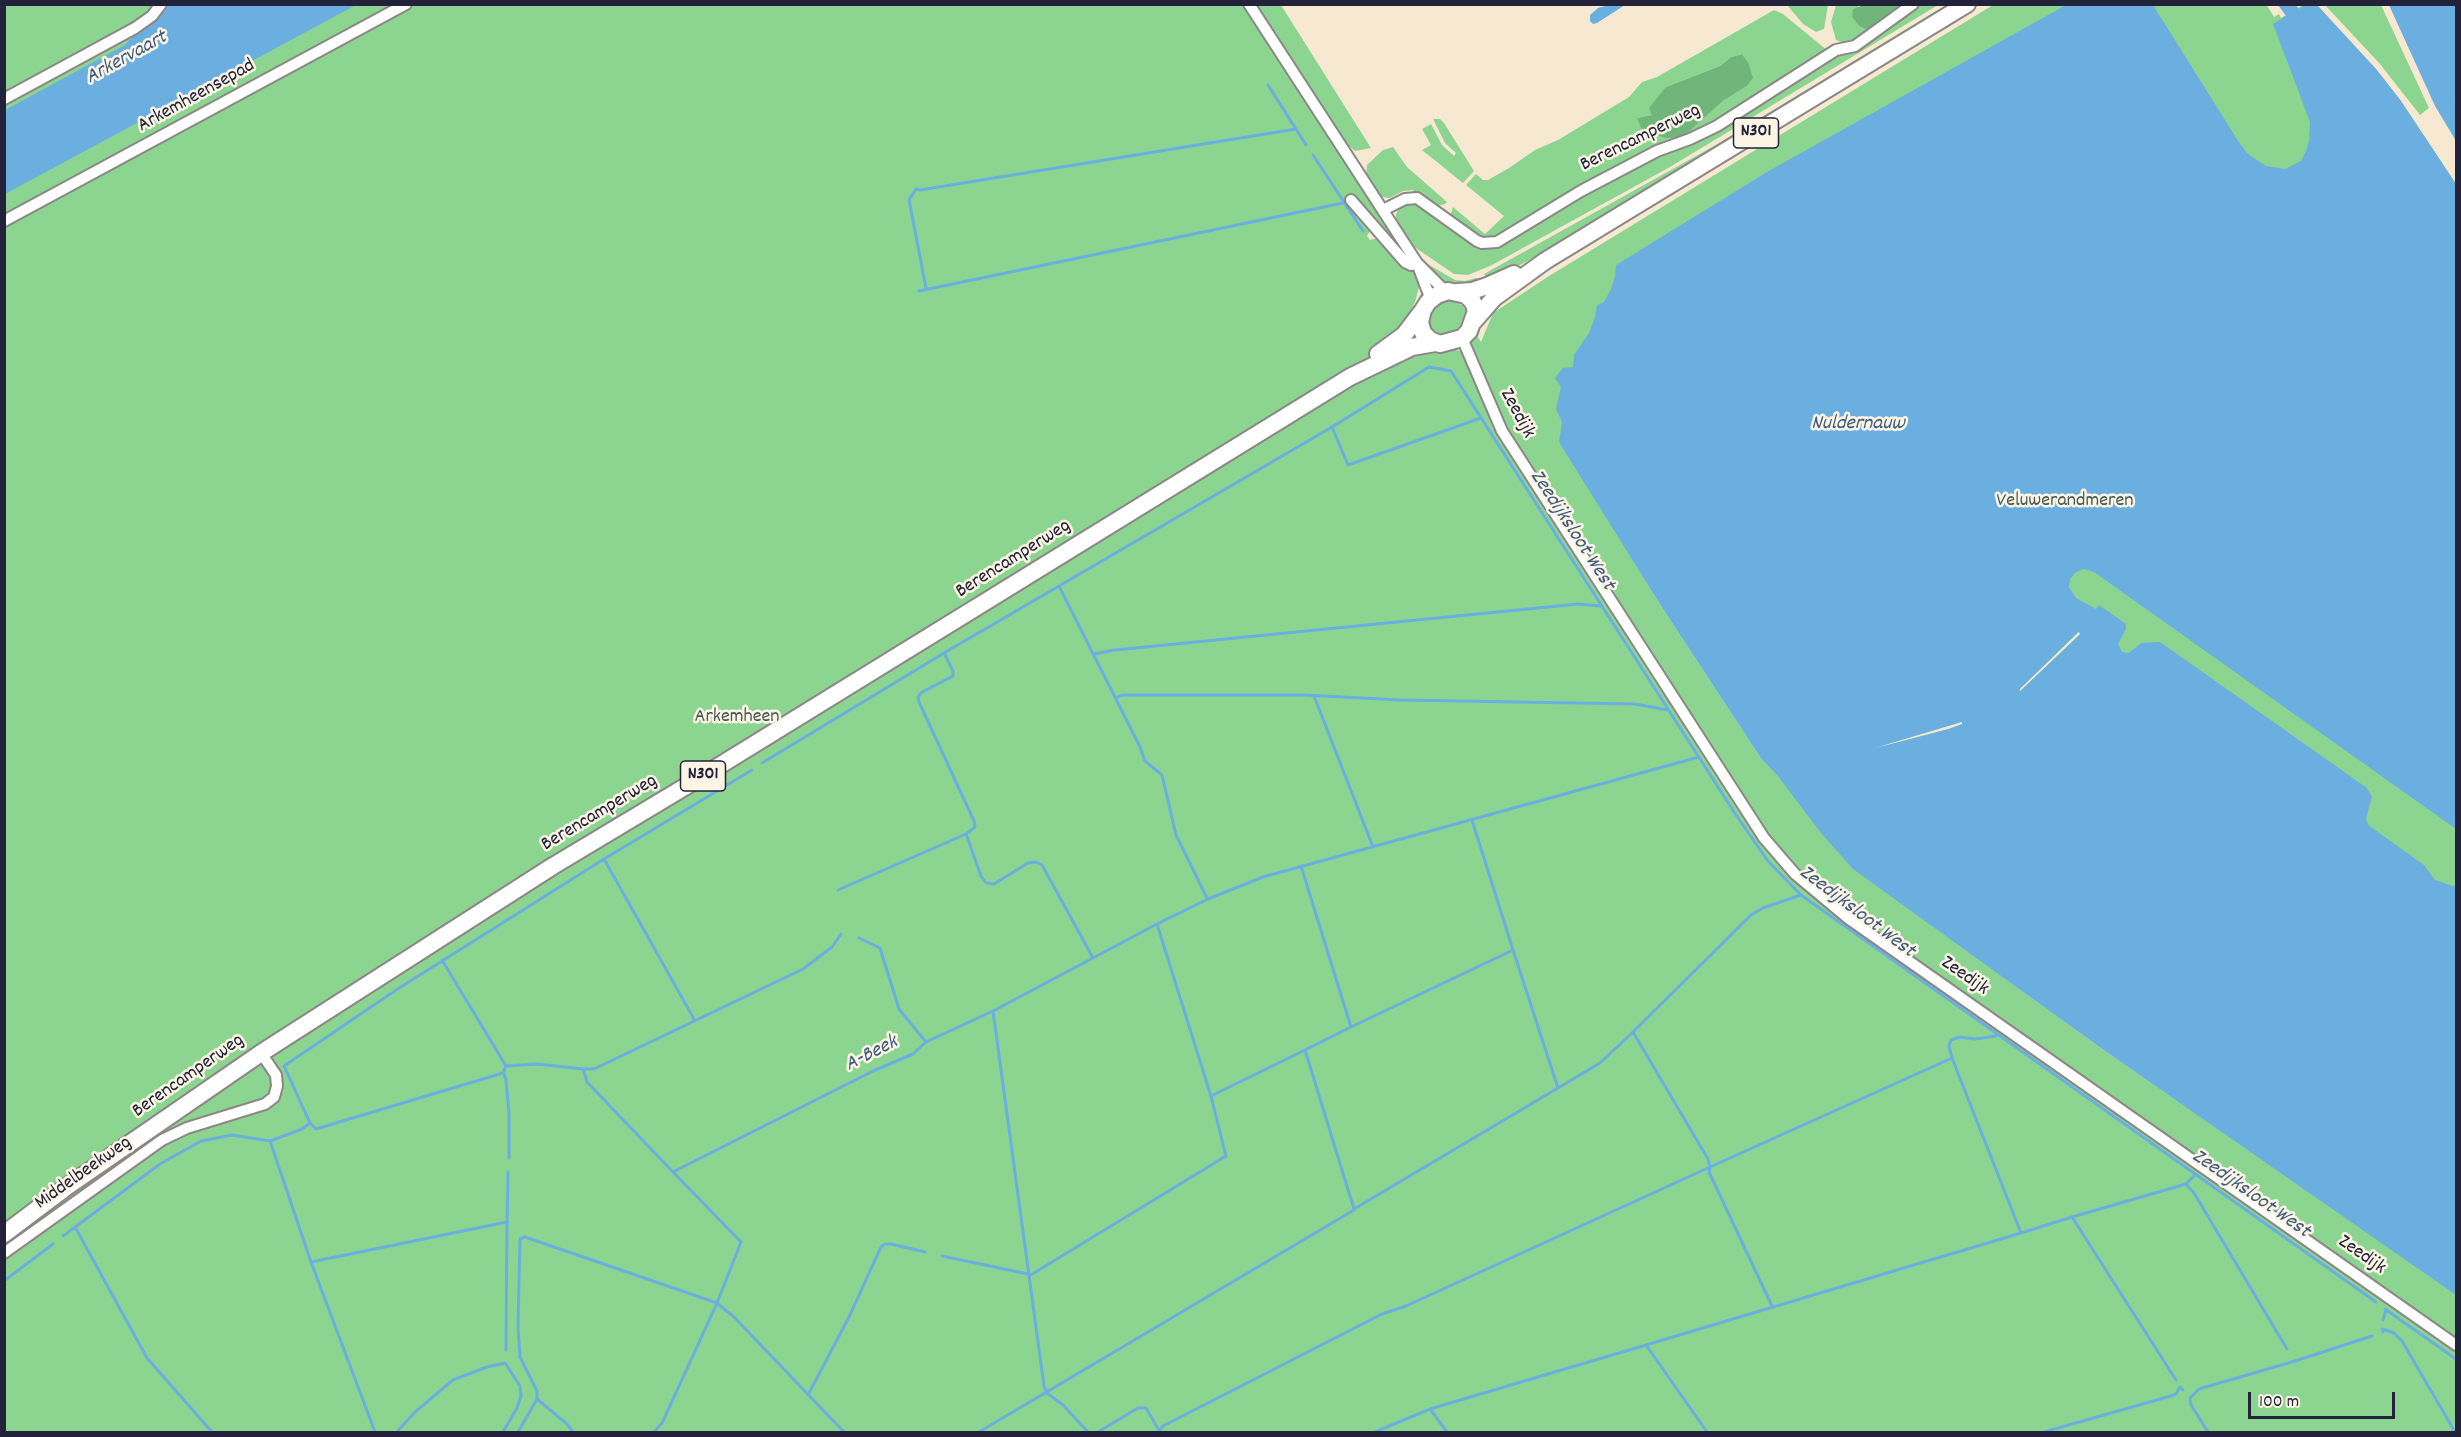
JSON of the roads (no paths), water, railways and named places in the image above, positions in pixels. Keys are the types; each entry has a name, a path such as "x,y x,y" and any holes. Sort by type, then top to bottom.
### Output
{"main road":[{"name":"N301","path":"1474,321 1494,298 1545,261 1967,4"},
{"name":"N301","path":"1439,299 1487,286 1545,261"},
{"path":"1466,295 1473,302 1476,311 1474,321 1462,338 1450,343 1435,343 1423,333 1420,322 1439,299 1466,295"},
{"name":"Berencamperweg","path":"1350,377 1404,335 1439,299"},
{"name":"Berencamperweg","path":"4,1234 65,1188 261,1053 553,866 1350,377 1412,346 1435,343"},
{"name":"Berencamperweg","path":"4,1224 65,1188"}],"street":[{"path":"4,99 135,28 152,16 161,4"},
{"name":"Arkemheensepad","path":"4,221 406,4"},
{"path":"1249,4 1439,299"},
{"name":"Berencamperweg","path":"1383,210 1405,199 1417,198 1478,241 1497,242 1600,181 1657,151 1690,140 1717,126 1836,50 1855,46 1913,4"},
{"path":"1351,200 1405,262 1411,265 1417,263"},
{"path":"1417,263 1439,299"},
{"name":"Zeedijk","path":"1462,338 1502,431 1764,838 1795,874 1848,919 2457,1345"},
{"name":"Middelbeekweg","path":"4,1253 162,1140 187,1128 265,1104 274,1097 278,1086 276,1075 261,1053"}],"water":[{"name":"Arkervaart","path":"169,5 356,5 5,194 5,110 125,45 133,36 157,20"},
{"path":"1625,5 1597,23 1593,24 1590,21 1590,15 1598,8"},
{"name":"Nuldernauw","path":"2066,5 2153,5 2248,154 2266,166 2285,169 2301,161 2309,140 2310,122 2273,24 2286,16 2278,5 2296,5 2299,9 2305,5 2317,5 2376,69 2401,101 2456,184 2456,829 2094,572 2084,569 2076,572 2070,579 2069,587 2076,598 2096,609 2099,605 2126,624 2126,629 2118,644 2122,652 2129,653 2141,643 2160,642 2367,788 2372,797 2366,818 2368,825 2424,865 2435,880 2456,887 2456,1295 2098,1046 1853,869 1821,833 1777,775 1762,760 1661,606 1559,442 1562,422 1556,409 1561,387 1555,378 1563,368 1573,367 1574,355 1589,333 1597,305 1604,302 1611,289 1616,265 1767,172","holes":["2078,632 2080,634 2020,691 2020,689","1962,722 1962,724 1947,729 1876,748"]},
{"path":"2389,5 2456,5 2456,141 2435,106"}],"waterway":[{"path":"1268,85 1306,145"},
{"path":"926,288 909,200 916,189 1296,129"},
{"path":"1313,155 1363,231"},
{"path":"919,291 1343,203"},
{"name":"Zeedijksloot West","path":"762,763 944,653 1332,427 1429,367 1451,371 1736,815 1768,861 1801,895 2376,1302"},
{"path":"1332,427 1348,465 1481,418"},
{"path":"1059,586 1145,761 1162,775 1176,835 1207,898"},
{"path":"1094,654 1115,650 1578,604 1600,606"},
{"path":"944,653 953,671 953,676 922,692 918,697 974,821 975,827 966,834 981,876 986,883 994,884 1028,863 1036,862 1042,865 1092,956"},
{"path":"1116,698 1122,695 1304,695 1400,700 1635,704 1668,710"},
{"path":"1314,696 1373,847"},
{"path":"993,1011 1157,924 1208,899 1263,877 1699,757"},
{"path":"604,859 752,770"},
{"path":"1301,866 1351,1027 1513,950 1472,820"},
{"path":"838,890 966,834"},
{"path":"506,1066 503,1073 316,1129 310,1123 284,1066 396,990 604,859 694,1019"},
{"path":"1633,1032 1751,915 1763,908 1801,895"},
{"path":"1029,1276 1226,1156 1211,1096 1157,924"},
{"path":"583,1069 594,1069 803,969 832,947 841,934"},
{"path":"859,938 880,948 899,1009 926,1042"},
{"path":"1351,1027 1305,1050 1354,1209 1558,1088 1513,950"},
{"name":"A-Beek","path":"442,960 506,1066 538,1064 583,1069 587,1082 673,1172 873,1071 913,1054 926,1042 993,1011 1044,1386 1047,1393 1063,1405 1088,1432"},
{"path":"1159,1431 1163,1426 1382,1314 1406,1306 1710,1167 1708,1159 1633,1032 1600,1063 1558,1088"},
{"path":"1996,1036 1975,1039 1960,1037 1951,1040 1949,1046 2021,1233 2072,1217"},
{"path":"1211,1096 1305,1050"},
{"path":"1772,1306 1709,1172 1710,1167 1952,1058"},
{"path":"504,1074 509,1113 509,1158"},
{"path":"63,1236 160,1164 201,1141 232,1135 270,1141 302,1129 310,1123"},
{"path":"270,1141 311,1262 375,1432"},
{"path":"507,1222 508,1172"},
{"path":"673,1172 741,1242 717,1303 734,1317 844,1432"},
{"path":"2186,1184 2195,1175"},
{"path":"2176,1380 2072,1217 2186,1184 2194,1193 2287,1349"},
{"path":"979,1432 1354,1210"},
{"path":"311,1262 507,1222 506,1350"},
{"path":"75,1227 147,1358 212,1432"},
{"path":"1707,1432 1646,1345 2021,1233"},
{"path":"537,1399 537,1391 520,1357 518,1326 520,1239 525,1237 717,1303 662,1423 654,1432"},
{"path":"4,1281 53,1244"},
{"path":"808,1395 849,1317 881,1247 891,1244 925,1252"},
{"path":"942,1256 1028,1274"},
{"name":"Zeedijksloot West","path":"2385,1309 2456,1359"},
{"path":"2383,1320 2386,1310"},
{"path":"2383,1332 2382,1329 2394,1333 2402,1341 2455,1432"},
{"path":"2208,1432 2191,1405 2190,1398 2199,1389 2372,1336"},
{"path":"1375,1432 1430,1409 1646,1345"},
{"path":"397,1432 415,1412 453,1380 505,1363 520,1386 521,1396 503,1432"},
{"path":"2044,1432 2171,1396 2176,1394 2180,1387 2183,1390"},
{"path":"518,1432 537,1399 567,1424 573,1432"},
{"name":"A-Beek","path":"1098,1432 1138,1408 1146,1408 1160,1432"},
{"path":"1430,1409 1447,1432"}],"park label":[{"name":"Veluwerandmeren","path":"2065,502"},
{"name":"Arkemheen","path":"737,718"}]}
